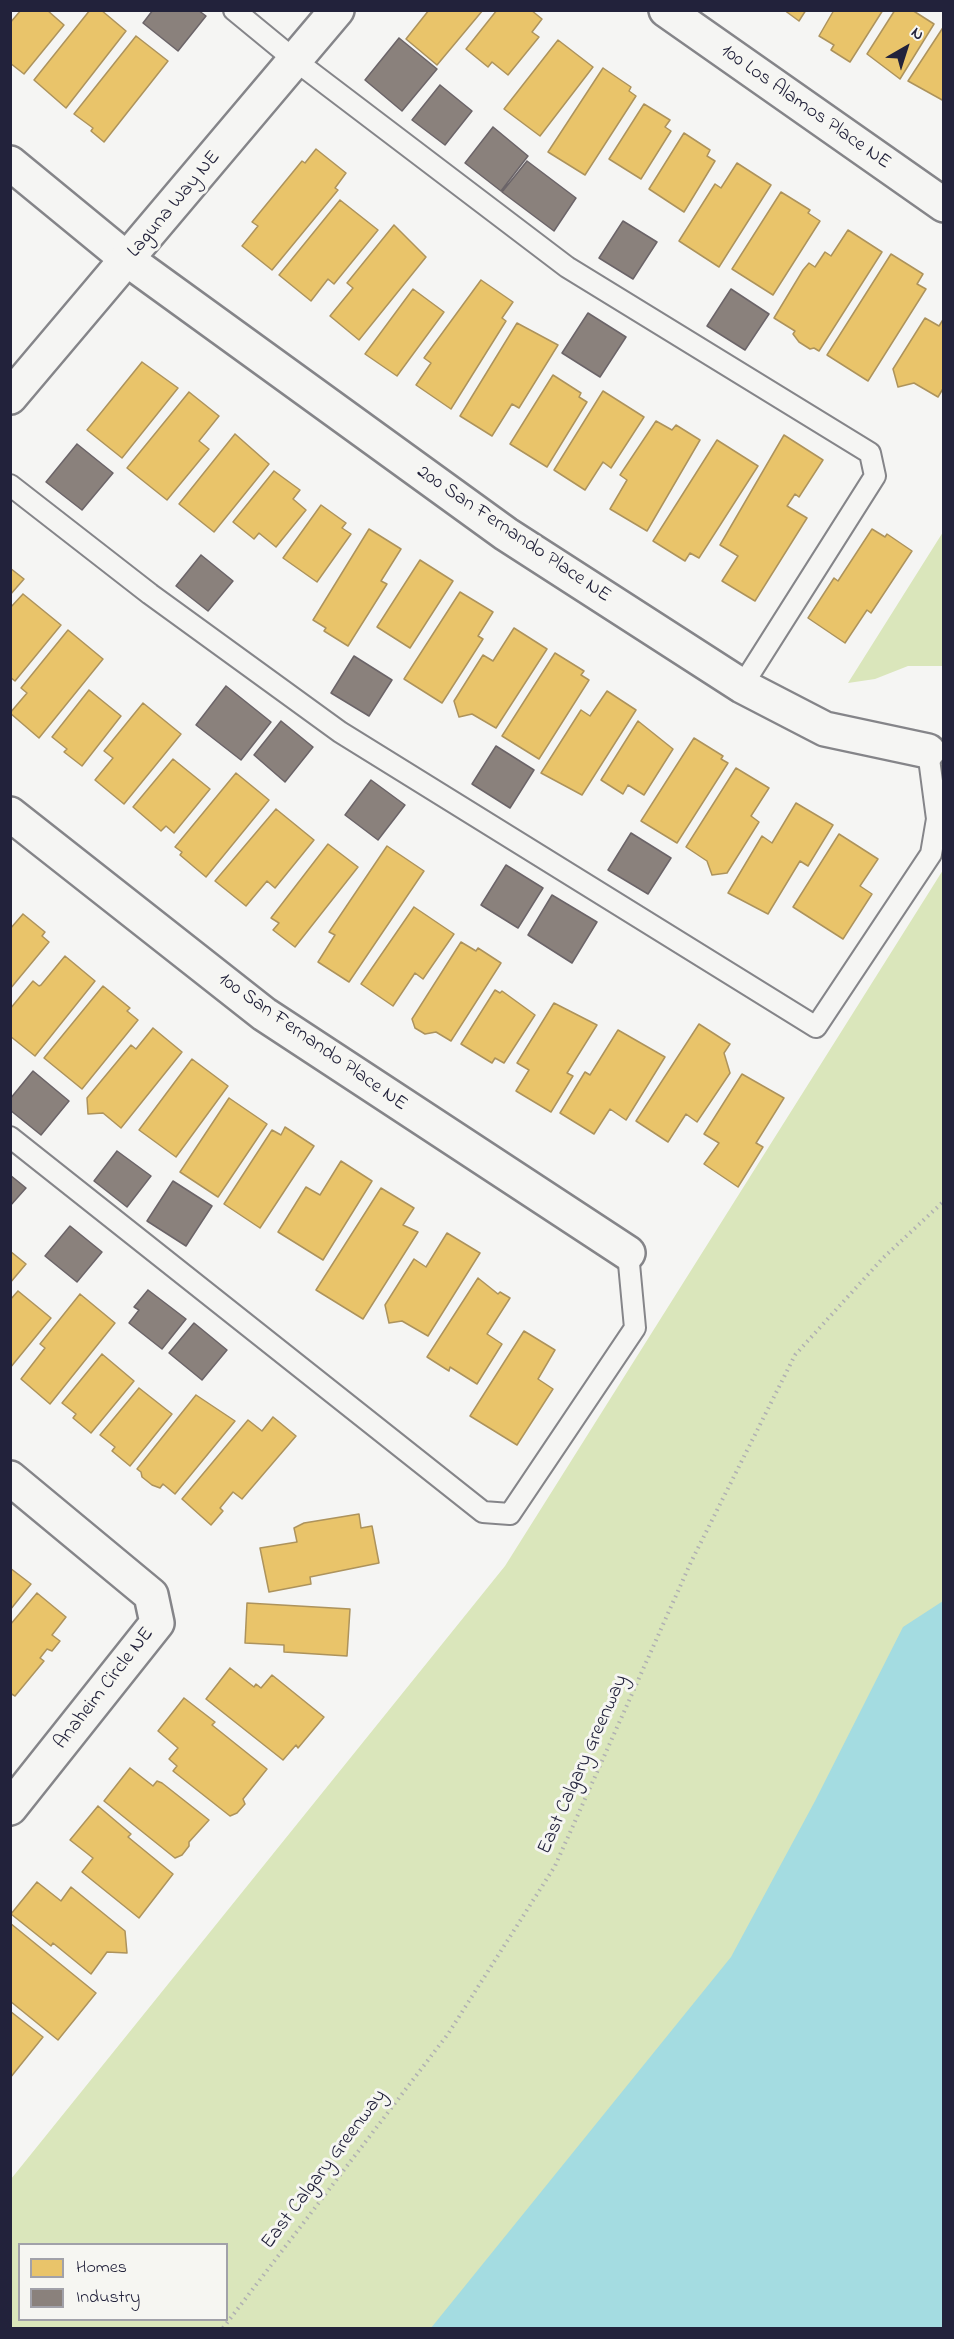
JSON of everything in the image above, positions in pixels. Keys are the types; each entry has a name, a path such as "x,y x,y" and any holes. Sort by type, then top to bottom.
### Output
{"street":[{"name":"Laguna Way NE","path":"10,397 337,10"},
{"name":"100 Los Alamos Place NE","path":"666,10 944,206"},
{"name":"200 San Fernando Place NE","path":"10,163 128,260 506,534 742,686 825,729 928,751"},
{"name":"100 San Fernando Place NE","path":"10,814 264,1014 628,1253"},
{"name":"Anaheim Circle NE","path":"10,1478 151,1595 157,1623 13,1799"}],"lane":[{"path":"234,10 296,61 567,267 870,453 875,476 742,686"},
{"path":"10,485 150,594 340,732 816,1027 931,854 937,819 928,751"},
{"path":"10,1137 483,1512 510,1514 635,1328 628,1253"}],"path":[{"name":"East Calgary Greenway","path":"223,2328 448,2034 555,1866 691,1562 795,1355 883,1258 944,1201"}],"green space":[{"path":"943,532 943,666 908,666 875,679 848,683"},
{"path":"943,870 943,2328 11,2328 11,2179 505,1566"}],"water":[{"path":"943,1601 943,2328 431,2328 731,1957 815,1801 903,1627"}],"building: Homes":[{"path":"21,10 47,10 64,25 24,74 10,63 10,23"},
{"path":"90,10 101,10 126,31 66,108 34,80"},
{"path":"429,10 483,10 437,65 406,39"},
{"path":"497,10 531,10 542,19 532,32 539,37 508,75 492,62 488,67 466,49"},
{"path":"784,10 806,10 799,21"},
{"path":"834,10 883,10 850,62 831,50 834,45 819,36"},
{"path":"895,10 912,10 934,24 900,79 867,54"},
{"path":"944,26 944,101 908,81"},
{"path":"136,36 168,61 104,142 91,131 93,128 74,114"},
{"path":"558,40 593,67 540,136 504,109"},
{"path":"603,68 631,87 629,91 636,96 585,175 548,152"},
{"path":"644,104 670,120 665,127 671,131 641,179 609,159"},
{"path":"684,133 710,150 707,156 715,161 684,212 649,189"},
{"path":"316,149 346,173 335,188 338,190 272,270 242,246 258,226 252,222 302,161 305,163"},
{"path":"737,163 771,185 719,267 679,241 715,184 721,188"},
{"path":"781,192 810,210 808,213 820,221 773,295 732,269"},
{"path":"340,200 378,230 334,284 328,279 311,301 279,275"},
{"path":"394,225 426,257 359,340 330,316 353,288 347,283"},
{"path":"848,230 882,252 819,351 814,348 810,349 799,342 793,334 795,331 774,318 803,270 809,263 815,267 825,252 831,256"},
{"path":"891,254 923,274 917,284 926,289 868,381 827,355"},
{"path":"481,280 513,302 502,318 506,321 451,409 416,385 431,363 424,358"},
{"path":"413,289 444,312 397,376 365,354"},
{"path":"925,318 939,326 944,318 944,387 938,397 914,383 898,387 893,369"},
{"path":"517,323 558,345 519,408 512,404 492,436 460,416"},
{"path":"142,362 178,388 122,458 87,430"},
{"path":"553,375 581,393 579,397 587,402 547,467 510,444"},
{"path":"603,391 644,417 611,468 603,462 585,490 554,470"},
{"path":"189,392 219,416 199,441 209,449 167,500 127,468"},
{"path":"656,421 672,430 676,425 700,440 647,531 610,509 627,480 620,475"},
{"path":"235,434 269,464 214,532 179,504"},
{"path":"784,435 823,460 799,497 795,494 787,506 807,518 755,601 722,581 738,556 720,545"},
{"path":"717,440 758,466 699,558 690,553 685,561 653,541"},
{"path":"274,471 300,490 293,499 306,510 276,547 259,533 254,539 233,522"},
{"path":"321,505 346,523 342,528 351,534 317,582 283,558"},
{"path":"369,529 401,549 381,581 387,584 348,646 324,631 326,628 313,620"},
{"path":"872,529 885,537 887,534 912,551 871,613 867,610 845,643 808,618 834,578 838,581"},
{"path":"420,560 453,581 410,648 377,627"},
{"path":"10,568 24,579 10,595"},
{"path":"460,592 493,612 478,636 483,639 442,703 404,679"},
{"path":"23,594 61,625 15,681 10,677 10,608"},
{"path":"514,628 547,649 496,728 472,714 459,717 454,701 483,655 493,661"},
{"path":"68,630 103,659 39,738 10,713 27,693 21,688"},
{"path":"555,653 584,671 581,675 589,680 539,759 502,736"},
{"path":"89,690 121,716 82,766 64,752 67,749 52,737"},
{"path":"607,691 636,710 582,795 541,773 581,710 590,716"},
{"path":"143,703 181,734 124,804 95,780 113,758 104,751"},
{"path":"638,721 673,749 644,795 628,785 623,794 601,780"},
{"path":"694,738 723,756 721,759 728,763 677,843 641,821"},
{"path":"173,759 210,789 174,833 166,826 161,831 133,807"},
{"path":"736,768 769,788 751,816 759,822 727,873 712,875 707,861 686,847"},
{"path":"236,773 269,800 206,877 180,855 182,852 175,847"},
{"path":"796,803 833,825 808,866 800,861 768,914 728,893 762,836 772,843"},
{"path":"276,809 314,840 275,888 267,881 246,906 215,881"},
{"path":"839,834 878,859 860,886 872,894 843,939 793,907"},
{"path":"328,844 358,867 295,947 273,930 279,923 271,918"},
{"path":"387,846 424,871 349,982 318,962 335,935 329,932"},
{"path":"414,907 454,934 423,979 415,973 393,1006 361,984"},
{"path":"23,914 45,932 42,936 49,942 10,989 10,929"},
{"path":"461,942 476,951 478,948 501,963 451,1041 436,1032 425,1034 415,1028 412,1019"},
{"path":"65,956 95,981 35,1056 10,1036 10,1009 33,981 41,985"},
{"path":"103,986 130,1008 127,1011 138,1020 82,1089 44,1058"},
{"path":"495,990 500,993 502,991 535,1015 504,1063 495,1058 492,1063 461,1044"},
{"path":"554,1003 597,1025 567,1073 573,1076 551,1112 516,1091 529,1070 517,1063"},
{"path":"699,1024 730,1044 724,1053 730,1073 697,1122 686,1114 668,1142 636,1121"},
{"path":"153,1028 182,1052 121,1128 103,1113 88,1114 87,1098 131,1045 136,1049"},
{"path":"618,1030 665,1057 626,1120 610,1109 594,1134 560,1113 585,1072 590,1075"},
{"path":"192,1059 228,1086 176,1157 139,1130"},
{"path":"742,1074 784,1098 756,1143 763,1147 738,1187 704,1164 719,1143 704,1134"},
{"path":"229,1098 267,1124 218,1197 180,1172"},
{"path":"285,1127 314,1146 260,1228 224,1204 272,1130 281,1135"},
{"path":"341,1161 372,1181 323,1260 278,1232 306,1187 320,1195"},
{"path":"381,1188 414,1208 403,1225 418,1232 363,1319 316,1290"},
{"path":"447,1233 480,1253 428,1336 402,1321 389,1323 385,1305 414,1259 426,1267"},
{"path":"10,1251 26,1264 10,1283"},
{"path":"478,1278 498,1294 500,1292 510,1298 487,1334 502,1344 477,1384 450,1367 449,1371 427,1357"},
{"path":"18,1291 51,1318 10,1368 10,1300"},
{"path":"80,1294 115,1323 50,1404 21,1379 45,1348 40,1344"},
{"path":"524,1331 555,1350 538,1379 553,1389 517,1445 470,1416"},
{"path":"102,1354 134,1381 91,1433 73,1418 76,1414 62,1403"},
{"path":"139,1388 172,1414 130,1466 112,1451 115,1447 100,1435"},
{"path":"196,1395 235,1421 175,1494 163,1484 160,1488 152,1485 142,1477 141,1472 137,1469"},
{"path":"273,1417 296,1436 242,1499 233,1492 220,1508 223,1511 211,1525 182,1499 248,1420 262,1431"},
{"path":"359,1514 361,1528 372,1526 379,1563 310,1577 311,1584 269,1592 260,1548 297,1542 294,1528 304,1523"},
{"path":"10,1568 31,1584 10,1610"},
{"path":"37,1593 66,1617 52,1635 60,1641 52,1651 47,1649 40,1658 44,1661 15,1696 10,1693 10,1625"},
{"path":"247,1603 350,1609 347,1656 284,1652 284,1645 245,1643"},
{"path":"230,1668 254,1687 256,1684 261,1688 272,1675 324,1717 298,1748 296,1745 283,1760 206,1699"},
{"path":"184,1698 215,1722 212,1725 267,1769 243,1799 245,1804 237,1813 230,1816 173,1771 177,1766 169,1759 178,1748 158,1731"},
{"path":"130,1768 153,1786 157,1781 162,1783 209,1820 189,1842 189,1846 182,1855 175,1858 104,1801"},
{"path":"98,1806 131,1834 128,1837 173,1874 139,1918 82,1872 93,1858 70,1840"},
{"path":"37,1882 61,1901 71,1887 125,1931 127,1953 107,1952 91,1974 53,1943 51,1946 11,1914"},
{"path":"10,1923 96,1993 58,2040 10,2001"},
{"path":"10,2011 43,2037 10,2078"}],"building: Industry":[{"path":"153,10 198,10 206,16 178,51 143,23"},
{"path":"399,38 437,69 402,111 365,80"},
{"path":"440,85 472,111 445,145 412,120"},
{"path":"493,127 528,156 501,191 465,163"},
{"path":"527,161 576,198 554,231 502,192"},
{"path":"623,221 657,242 633,279 599,258"},
{"path":"731,289 769,314 745,350 707,326"},
{"path":"588,313 626,337 600,377 562,353"},
{"path":"77,444 113,473 82,510 46,482"},
{"path":"201,555 233,581 208,611 176,586"},
{"path":"354,656 392,680 369,716 331,693"},
{"path":"226,686 271,722 241,760 196,725"},
{"path":"281,721 313,747 285,782 254,755"},
{"path":"496,746 534,770 510,808 472,784"},
{"path":"371,780 405,805 378,840 345,815"},
{"path":"631,833 671,858 648,894 608,870"},
{"path":"506,865 543,888 518,928 481,905"},
{"path":"552,895 597,922 572,963 528,935"},
{"path":"33,1071 69,1101 41,1135 10,1110 10,1099"},
{"path":"117,1151 151,1176 127,1207 94,1181"},
{"path":"10,1175 26,1188 10,1206"},
{"path":"173,1181 212,1206 186,1246 147,1221"},
{"path":"70,1226 102,1252 77,1282 45,1256"},
{"path":"148,1290 186,1319 162,1349 129,1323 139,1310 134,1307"},
{"path":"194,1323 227,1350 202,1380 169,1353"}]}
